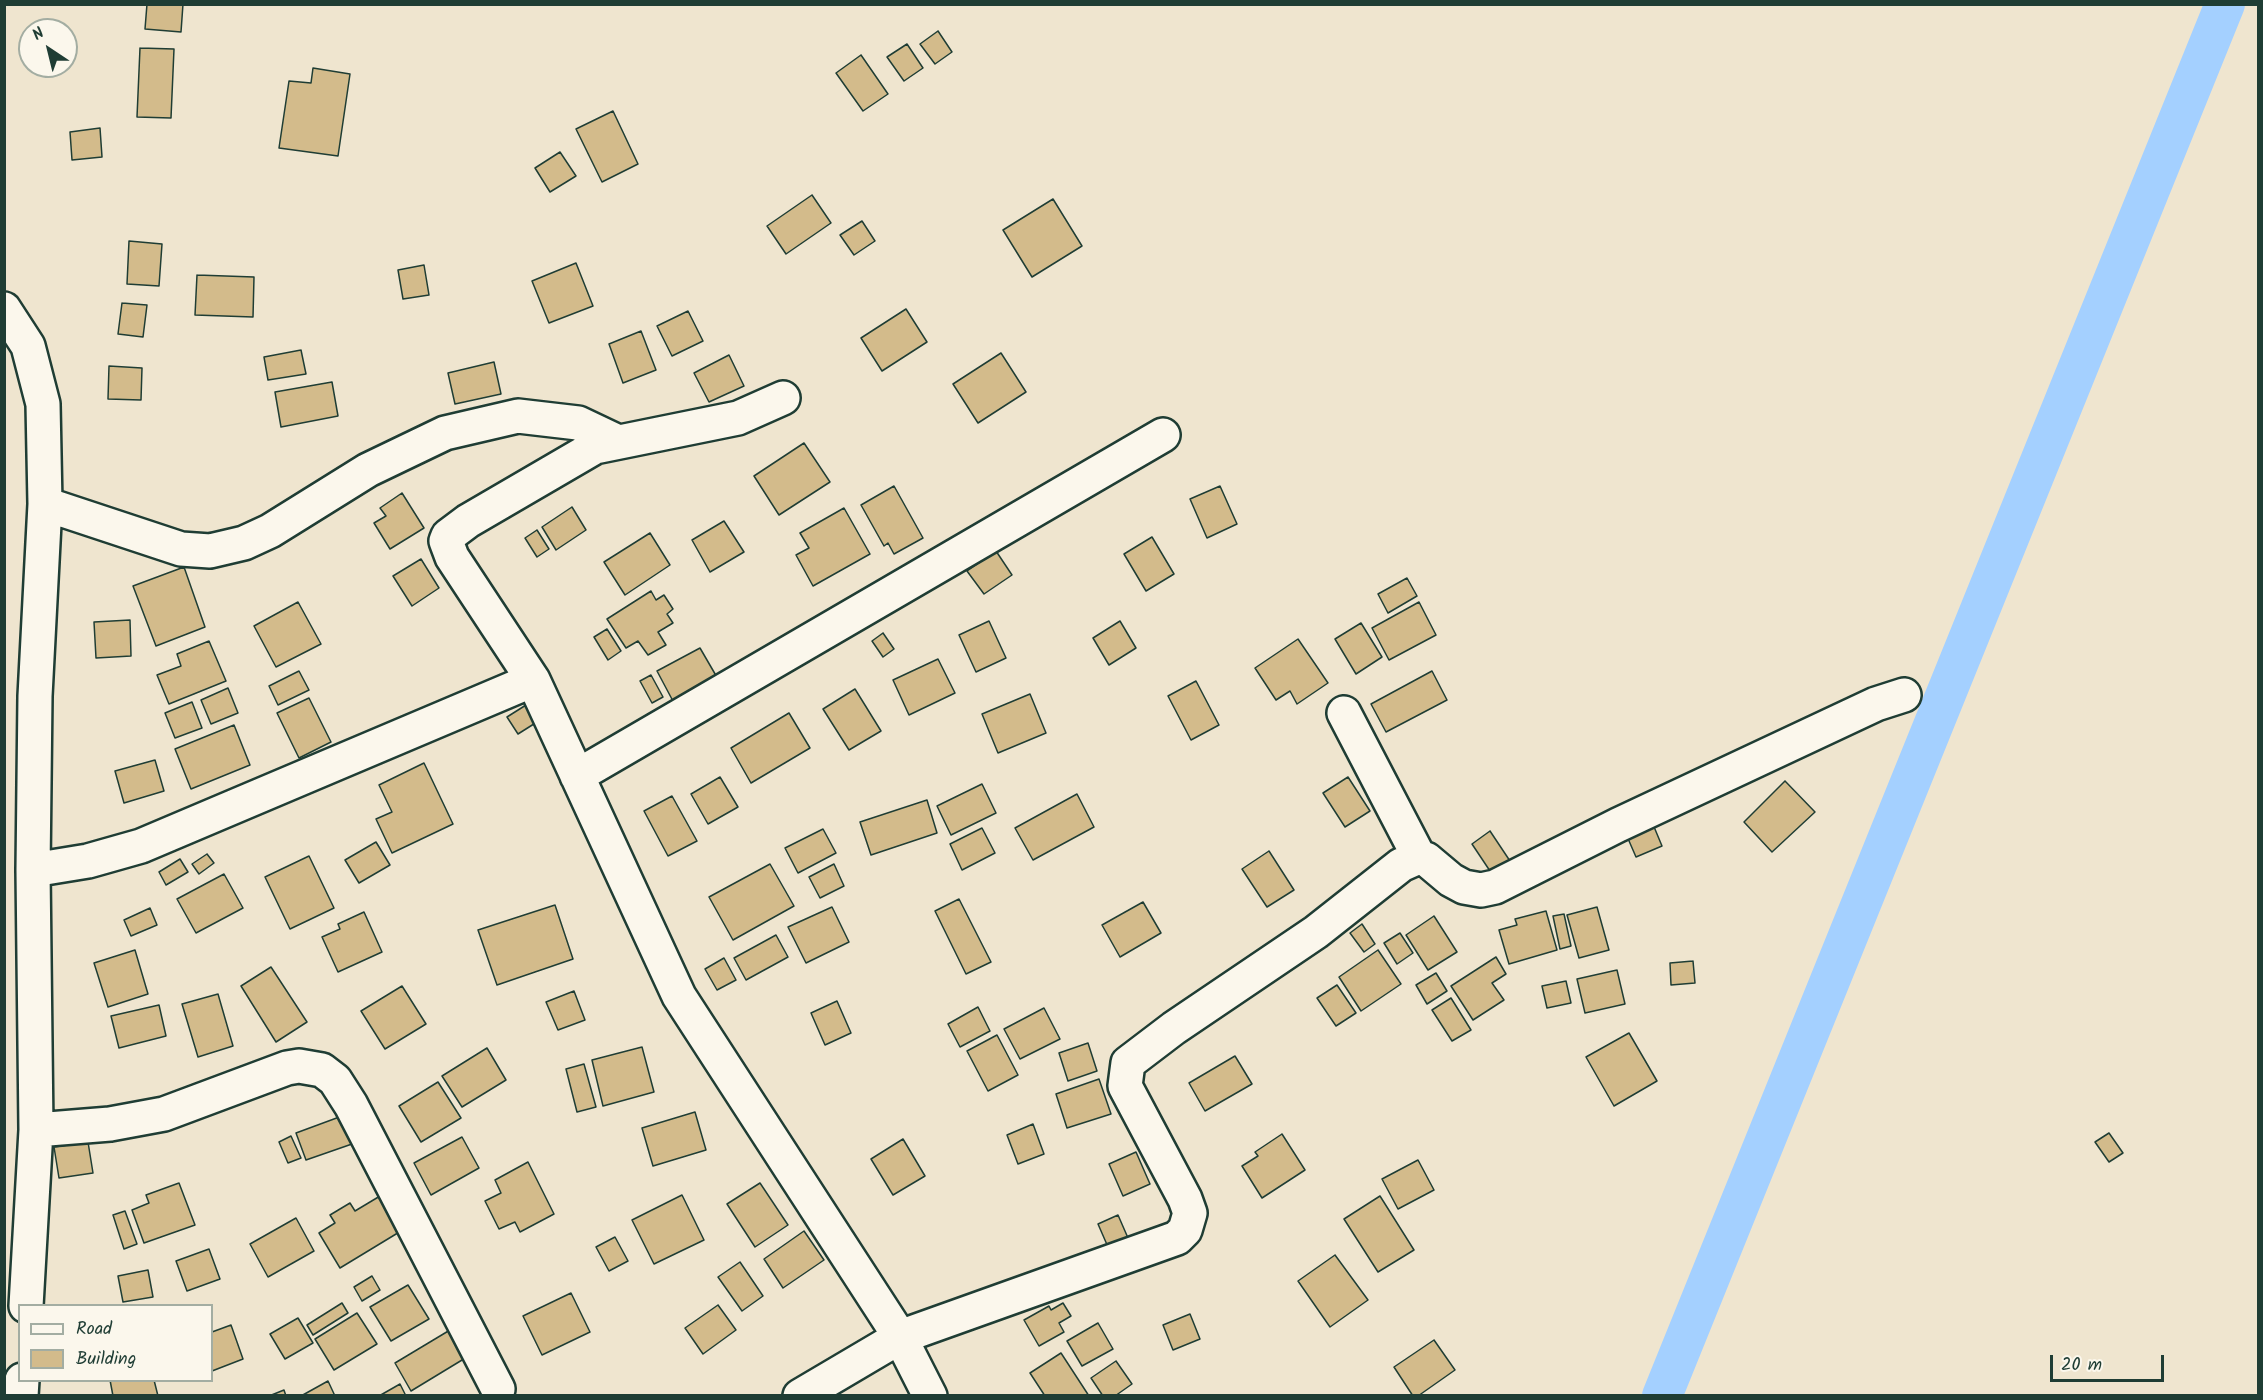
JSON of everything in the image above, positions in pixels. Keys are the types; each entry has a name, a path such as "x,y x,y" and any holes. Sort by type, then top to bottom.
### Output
{"street":[{"path":"4,309 28,346 43,404 45,504 35,696 33,870 36,1130 26,1304"},
{"path":"783,398 738,418 595,447 468,521 448,536 448,548 533,680 680,996 900,1337 930,1395"},
{"path":"45,504 181,549 210,551 244,543 270,531 368,470 445,434 518,417 578,423 618,442"},
{"path":"577,776 1163,435"},
{"path":"33,870 88,861 141,846 533,680"},
{"path":"800,1395 900,1337 1177,1238 1185,1230 1190,1214 1185,1199 1125,1086 1128,1064 1173,1028 1316,932 1401,865 1419,857 1426,859 1450,880 1464,887 1481,890 1495,887 1618,825 1888,698 1904,695"},
{"path":"1344,713 1419,857"},
{"path":"36,1130 110,1124 164,1114 287,1068 305,1066 322,1070 335,1080 351,1105 494,1393"}],"building":[{"path":"147,4 183,4 181,32 145,29"},
{"path":"938,31 952,52 935,64 920,44"},
{"path":"907,44 923,68 904,81 887,57"},
{"path":"140,48 174,49 171,118 137,117"},
{"path":"861,55 888,94 863,111 836,73"},
{"path":"313,68 350,74 338,156 279,148 289,81 311,83"},
{"path":"613,111 638,164 602,182 576,129"},
{"path":"100,128 102,157 72,160 70,132"},
{"path":"560,152 576,176 550,192 535,168"},
{"path":"812,195 831,223 786,254 767,226"},
{"path":"1053,199 1082,246 1032,277 1003,230"},
{"path":"862,221 875,241 854,255 840,235"},
{"path":"129,241 162,244 159,286 127,284"},
{"path":"576,263 593,306 549,323 532,281"},
{"path":"424,265 429,295 403,299 398,270"},
{"path":"197,275 254,277 253,317 195,315"},
{"path":"122,303 147,305 143,337 118,334"},
{"path":"906,309 927,342 882,371 861,338"},
{"path":"688,311 703,341 672,356 657,326"},
{"path":"641,331 656,370 623,383 609,344"},
{"path":"301,350 306,374 268,380 264,357"},
{"path":"1001,353 1026,392 978,423 953,384"},
{"path":"729,355 744,386 709,402 694,373"},
{"path":"494,362 501,394 455,404 448,373"},
{"path":"109,366 142,368 141,400 108,399"},
{"path":"332,382 338,416 281,427 275,392"},
{"path":"804,443 830,482 779,515 754,476"},
{"path":"894,486 923,538 894,554 888,543 884,546 861,505"},
{"path":"1220,486 1237,524 1207,538 1190,499"},
{"path":"402,493 424,528 390,549 374,523 386,516 380,508"},
{"path":"572,507 586,530 556,550 542,527"},
{"path":"844,508 870,554 813,586 796,555 809,548 800,533"},
{"path":"724,521 744,552 710,572 692,540"},
{"path":"537,530 549,549 537,557 525,538"},
{"path":"650,533 670,565 625,595 604,562"},
{"path":"1152,537 1174,574 1146,591 1124,554"},
{"path":"996,551 1012,575 984,594 967,571"},
{"path":"421,559 439,588 412,606 393,576"},
{"path":"184,567 205,627 156,646 133,586"},
{"path":"1407,578 1417,596 1388,613 1378,594"},
{"path":"651,591 656,600 664,595 673,609 667,614 673,623 658,632 666,645 648,655 638,641 626,648 607,619"},
{"path":"298,602 321,644 276,667 254,626"},
{"path":"1419,602 1436,635 1389,660 1372,628"},
{"path":"130,620 131,656 96,658 94,622"},
{"path":"989,621 1006,658 976,672 959,635"},
{"path":"1120,621 1136,648 1109,665 1093,638"},
{"path":"1361,623 1382,657 1356,674 1335,639"},
{"path":"607,629 621,651 608,660 594,637"},
{"path":"883,633 894,649 883,657 872,641"},
{"path":"1298,639 1328,683 1297,704 1290,691 1276,700 1255,668"},
{"path":"209,641 226,681 169,704 157,675 181,666 177,654"},
{"path":"700,648 718,679 674,703 657,671"},
{"path":"938,659 955,693 909,715 893,680"},
{"path":"299,671 309,690 278,705 269,686"},
{"path":"1432,671 1447,700 1386,732 1371,704"},
{"path":"651,675 663,697 652,703 640,681"},
{"path":"1196,681 1219,725 1191,740 1168,696"},
{"path":"228,688 238,713 211,724 201,700"},
{"path":"855,689 881,731 849,750 823,709"},
{"path":"1030,694 1046,733 998,753 982,714"},
{"path":"309,698 331,742 299,758 277,713"},
{"path":"192,702 202,728 175,738 165,713"},
{"path":"526,705 537,722 518,734 507,717"},
{"path":"789,713 810,748 751,783 731,748"},
{"path":"234,725 250,765 191,789 175,749"},
{"path":"155,760 164,791 124,803 115,771"},
{"path":"424,763 453,824 392,853 376,819 392,812 379,785"},
{"path":"720,777 738,807 708,824 691,794"},
{"path":"1348,777 1370,811 1345,827 1323,793"},
{"path":"1785,781 1815,812 1772,852 1744,822"},
{"path":"982,784 996,813 951,835 937,806"},
{"path":"1077,794 1094,827 1033,860 1015,828"},
{"path":"672,796 697,841 668,856 644,811"},
{"path":"927,800 937,833 871,855 860,822"},
{"path":"1652,822 1662,846 1636,857 1626,834"},
{"path":"982,828 995,853 962,870 950,844"},
{"path":"823,829 836,853 798,873 785,848"},
{"path":"1490,831 1510,861 1492,874 1472,844"},
{"path":"376,842 390,865 359,883 345,860"},
{"path":"1269,851 1294,890 1267,907 1242,869"},
{"path":"207,854 214,863 199,874 192,864"},
{"path":"309,856 334,908 290,929 265,877"},
{"path":"180,859 188,872 166,885 159,872"},
{"path":"770,864 794,906 733,940 709,897"},
{"path":"834,864 844,886 820,898 809,877"},
{"path":"224,874 243,908 196,933 177,899"},
{"path":"959,899 991,962 966,974 935,911"},
{"path":"1143,902 1161,933 1120,957 1102,925"},
{"path":"555,905 573,959 497,985 478,930"},
{"path":"832,907 849,942 806,963 788,927"},
{"path":"1597,907 1609,950 1579,958 1567,915"},
{"path":"150,908 157,925 131,936 124,920"},
{"path":"1546,911 1557,950 1509,964 1499,930 1517,925 1515,919"},
{"path":"364,912 382,952 338,972 322,937 340,929 338,924"},
{"path":"1564,914 1571,946 1560,949 1553,916"},
{"path":"1434,916 1457,952 1428,970 1406,935"},
{"path":"1362,924 1375,944 1364,952 1350,933"},
{"path":"1400,933 1413,953 1397,964 1384,943"},
{"path":"776,935 788,957 746,980 734,958"},
{"path":"135,950 148,994 108,1007 94,963"},
{"path":"1378,950 1401,984 1361,1011 1339,977"},
{"path":"1496,957 1506,974 1492,983 1504,1000 1473,1020 1451,986"},
{"path":"724,958 736,980 717,990 705,969"},
{"path":"1693,961 1695,983 1671,985 1670,963"},
{"path":"271,967 307,1022 276,1042 241,986"},
{"path":"1617,970 1625,1004 1585,1013 1577,979"},
{"path":"1436,973 1447,991 1427,1004 1416,985"},
{"path":"1566,981 1571,1003 1547,1008 1542,986"},
{"path":"1337,985 1356,1013 1336,1026 1317,998"},
{"path":"402,986 426,1024 385,1049 361,1011"},
{"path":"574,991 585,1020 558,1030 546,1002"},
{"path":"218,994 233,1046 198,1057 182,1004"},
{"path":"1451,998 1471,1030 1452,1041 1432,1010"},
{"path":"837,1001 851,1033 825,1045 811,1013"},
{"path":"159,1005 166,1036 119,1048 111,1016"},
{"path":"978,1007 990,1031 960,1047 948,1024"},
{"path":"1044,1008 1060,1039 1020,1059 1004,1029"},
{"path":"1629,1033 1657,1081 1614,1106 1586,1057"},
{"path":"997,1035 1018,1075 988,1091 967,1051"},
{"path":"1088,1043 1097,1071 1068,1081 1059,1053"},
{"path":"642,1047 654,1092 603,1106 592,1060"},
{"path":"487,1048 506,1080 462,1107 442,1076"},
{"path":"1235,1056 1252,1084 1205,1111 1189,1083"},
{"path":"584,1064 596,1107 577,1112 566,1069"},
{"path":"1099,1079 1111,1114 1067,1128 1056,1094"},
{"path":"438,1082 461,1118 421,1142 399,1106"},
{"path":"695,1112 706,1150 653,1166 642,1128"},
{"path":"342,1116 352,1144 306,1160 296,1133"},
{"path":"1033,1124 1044,1154 1018,1164 1007,1135"},
{"path":"2109,1133 2123,1153 2109,1162 2095,1142"},
{"path":"1282,1134 1305,1170 1262,1198 1242,1166 1258,1156 1255,1152"},
{"path":"291,1136 301,1158 288,1163 279,1142"},
{"path":"462,1137 479,1168 431,1195 414,1163"},
{"path":"903,1139 925,1176 893,1195 871,1159"},
{"path":"88,1142 93,1173 59,1178 54,1147"},
{"path":"1136,1152 1150,1184 1123,1196 1109,1164"},
{"path":"1418,1160 1434,1190 1398,1209 1382,1179"},
{"path":"528,1162 554,1214 520,1232 515,1222 499,1229 485,1201 501,1193 495,1180"},
{"path":"179,1183 195,1225 144,1243 132,1210 149,1203 146,1195"},
{"path":"760,1183 788,1225 755,1247 727,1204"},
{"path":"682,1195 704,1240 654,1264 632,1220"},
{"path":"380,1196 401,1231 340,1268 319,1233 335,1223 330,1215 350,1203 355,1211"},
{"path":"1380,1196 1414,1250 1378,1272 1344,1219"},
{"path":"125,1211 137,1244 124,1249 113,1215"},
{"path":"1118,1215 1128,1238 1108,1247 1098,1224"},
{"path":"296,1218 314,1251 268,1277 250,1244"},
{"path":"804,1231 824,1260 783,1288 764,1259"},
{"path":"615,1237 628,1261 609,1271 596,1247"},
{"path":"209,1249 220,1279 187,1291 176,1261"},
{"path":"1335,1255 1368,1300 1330,1327 1298,1281"},
{"path":"740,1262 763,1296 742,1311 718,1277"},
{"path":"148,1270 153,1297 123,1302 118,1276"},
{"path":"372,1276 380,1290 362,1301 354,1287"},
{"path":"408,1285 429,1319 391,1341 370,1307"},
{"path":"571,1293 590,1332 542,1355 523,1316"},
{"path":"342,1303 348,1313 313,1335 307,1325"},
{"path":"1063,1303 1071,1316 1059,1323 1064,1332 1039,1346 1024,1320 1049,1306 1051,1310"},
{"path":"718,1305 736,1330 703,1354 685,1328"},
{"path":"357,1313 377,1344 334,1370 315,1339"},
{"path":"1190,1314 1200,1339 1173,1350 1163,1325"},
{"path":"298,1318 313,1343 285,1359 270,1334"},
{"path":"1098,1323 1113,1349 1082,1366 1067,1341"},
{"path":"231,1325 243,1359 213,1371 213,1332"},
{"path":"450,1330 467,1357 411,1391 395,1363"},
{"path":"1434,1340 1455,1370 1418,1396 1413,1396 1394,1367"},
{"path":"1061,1353 1089,1396 1045,1396 1030,1373"},
{"path":"1116,1361 1132,1384 1115,1396 1103,1396 1091,1378"},
{"path":"328,1381 335,1396 301,1396"},
{"path":"110,1382 154,1382 158,1396 113,1396"},
{"path":"400,1384 406,1396 379,1396"},
{"path":"284,1390 286,1396 269,1396"}],"waterway":[{"path":"1662,1396 2225,4"}]}
